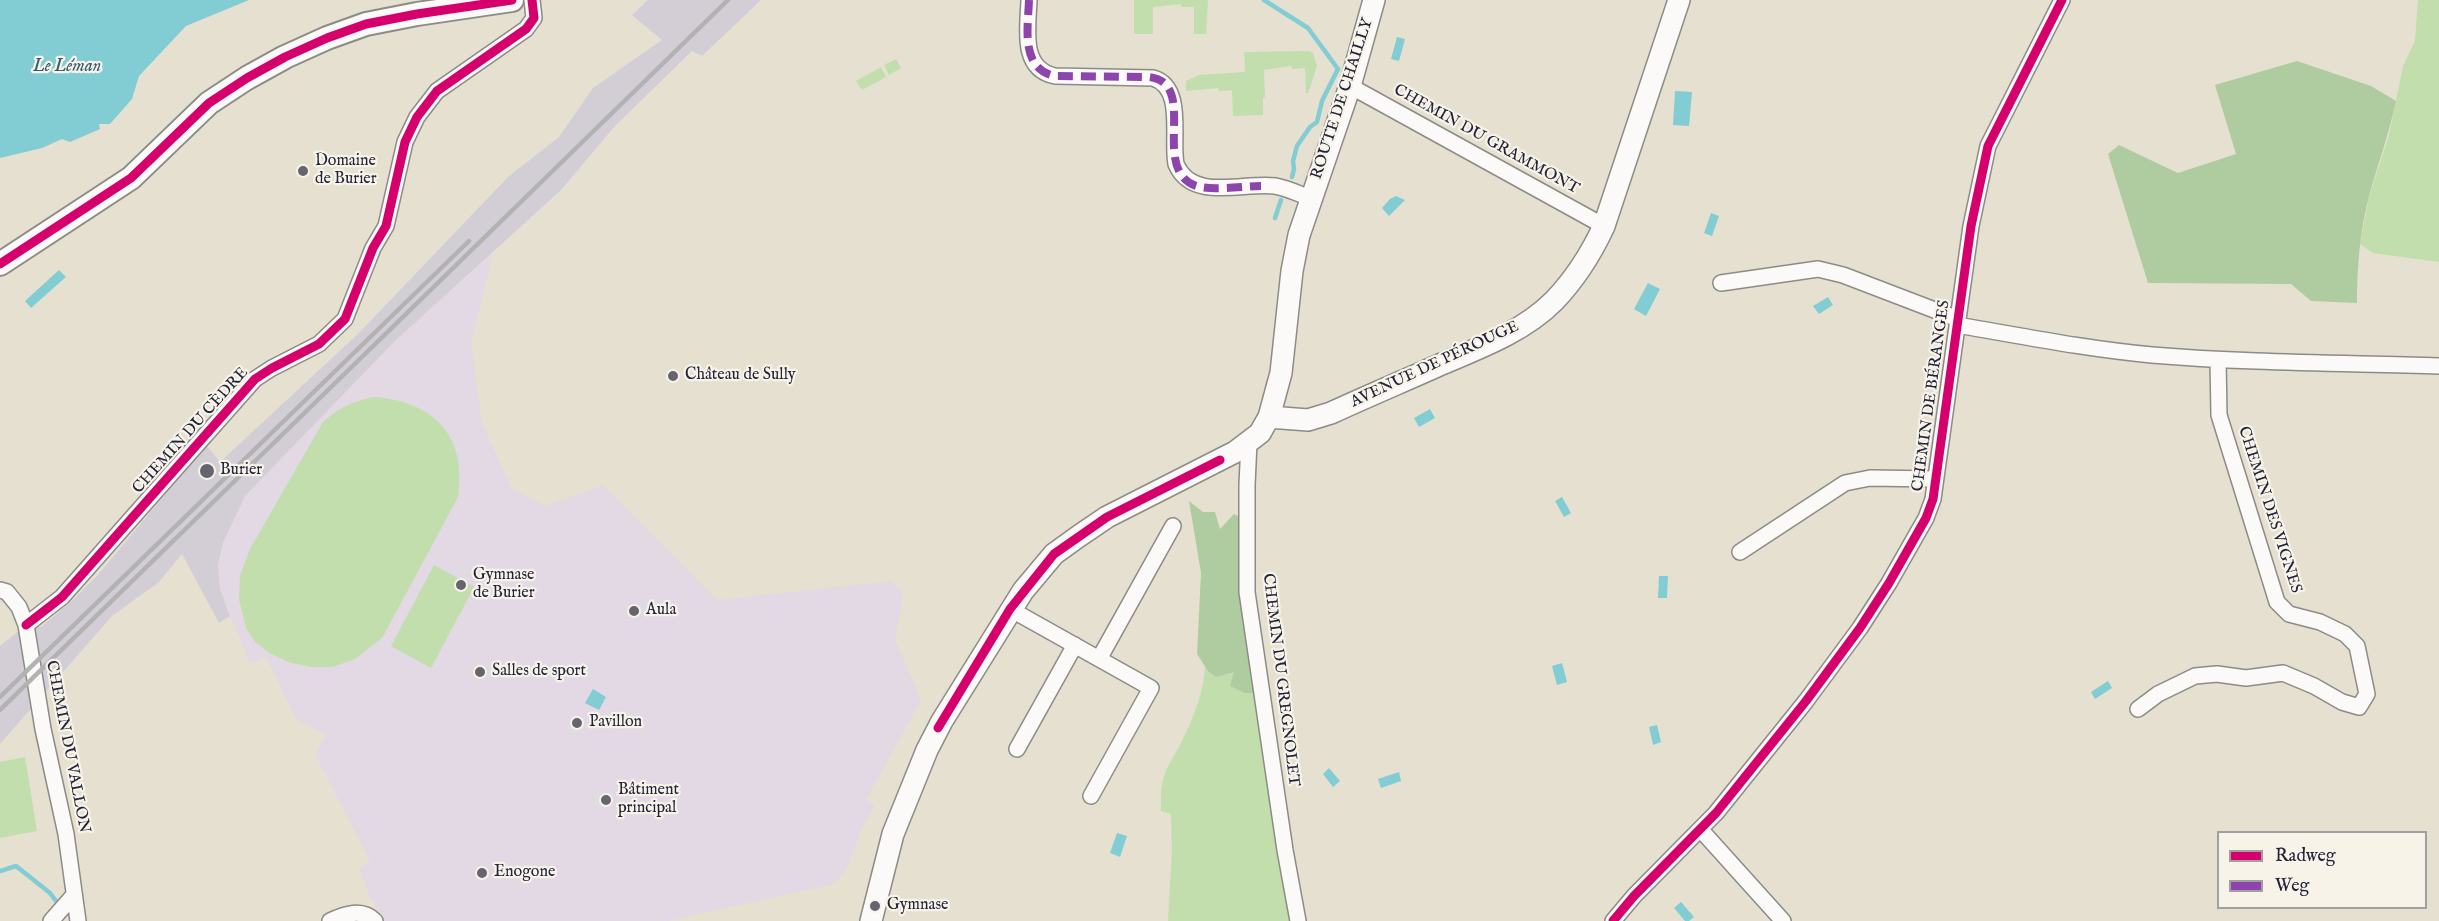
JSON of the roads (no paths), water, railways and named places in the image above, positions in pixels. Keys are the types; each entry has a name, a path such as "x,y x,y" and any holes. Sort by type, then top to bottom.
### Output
{"main road":[{"path":"0,264 131,178 209,103 285,57 366,24 512,0"}],"street":[{"name":"CHEMIN DU CÈDRE","path":"26,625 62,597 255,379 281,363 309,351 336,330 348,314 377,242 386,226 402,153 417,117 437,91 526,29 534,18 532,0"},
{"name":"ROUTE DE CHAILLY","path":"1029,0 1029,53 1033,63 1041,71 1055,76 1149,77 1165,84 1173,97 1176,164 1180,174 1188,182 1202,187 1274,186 1310,198"},
{"name":"ROUTE DE CHAILLY","path":"871,921 885,857 912,782 938,728 1010,609 1054,554 1078,536 1107,517 1220,460 1249,442 1260,432 1269,417 1282,367 1294,259 1310,198 1350,86 1374,0"},
{"name":"AVENUE DE PÉROUGE","path":"1269,417 1308,420 1331,413 1493,342 1529,321 1553,302 1591,255 1604,226 1679,0"},
{"name":"CHEMIN DE BÉRANGES","path":"1613,921 1634,896 1701,830 1806,700 1860,628 1926,518 1933,500 1971,226 1988,146 2062,0"},
{"name":"CHEMIN DU GRAMMONT","path":"1350,86 1604,226"},
{"path":"1721,283 1818,269 1843,275 1958,322 2091,348 2218,360 2439,366"},
{"name":"CHEMIN DES VIGNES","path":"2138,710 2158,694 2195,676 2217,674 2246,678 2283,673 2314,686 2342,702 2359,707 2367,694 2357,646 2345,634 2320,622 2289,614 2277,602 2219,415 2218,360"},
{"name":"CHEMIN DU GREGNOLET","path":"1249,442 1247,592 1283,838 1298,921"},
{"path":"1740,552 1845,483 1870,478 1935,479"},
{"path":"1099,659 1173,526"},
{"name":"CHEMIN DU VALLON","path":"0,590 7,592 19,607 26,625 43,729 66,834 70,900 78,921"},
{"path":"1010,609 1151,688 1091,796"},
{"path":"1017,750 1075,645"},
{"path":"1701,830 1783,921"},
{"path":"52,920 70,900"},
{"path":"330,921 351,913 361,913 375,921"}],"water":[{"name":"Le Léman","path":"0,0 249,0 186,26 139,76 132,99 110,124 99,124 100,129 70,142 62,139 42,148 0,158"},
{"path":"1397,37 1405,39 1399,61 1391,59"},
{"path":"1675,91 1692,92 1689,126 1673,125"},
{"path":"1396,196 1405,200 1389,216 1382,208"},
{"path":"1711,213 1719,216 1712,236 1704,233"},
{"path":"59,270 66,277 31,308 25,301"},
{"path":"1648,283 1660,289 1646,316 1634,309"},
{"path":"1828,297 1833,305 1819,314 1813,306"},
{"path":"1430,409 1435,418 1419,427 1414,418"},
{"path":"1562,497 1571,513 1564,517 1555,501"},
{"path":"1659,576 1668,576 1667,598 1658,598"},
{"path":"1562,663 1567,682 1557,685 1552,666"},
{"path":"2108,681 2112,688 2095,699 2091,692"},
{"path":"593,689 606,697 599,710 585,703"},
{"path":"1657,725 1661,742 1653,745 1649,727"},
{"path":"1329,768 1340,781 1333,787 1323,774"},
{"path":"1399,772 1401,781 1381,788 1378,779"},
{"path":"1117,833 1127,836 1120,857 1110,853"},
{"path":"1681,902 1694,917 1689,921 1685,921 1674,908"}],"waterway":[{"path":"1264,0 1308,28 1338,69 1322,101 1317,122 1310,127 1297,146 1292,177"},
{"path":"1275,218 1281,200"},
{"path":"0,871 16,866 50,893 59,905"}],"railway":[{"path":"0,710 728,0"},
{"path":"0,697 469,241"}],"place":[{"name":"Domaine de Burier","path":"303,171"},
{"name":"Château de Sully","path":"673,376"},
{"name":"Burier","path":"207,471"},
{"name":"Gymnase de Burier","path":"461,585"},
{"name":"Aula","path":"634,611"},
{"name":"Salles de sport","path":"480,672"},
{"name":"Pavillon","path":"577,723"},
{"name":"Bâtiment principal","path":"606,800"},
{"name":"Enogone","path":"482,873"},
{"name":"Gymnase","path":"875,906"}]}
